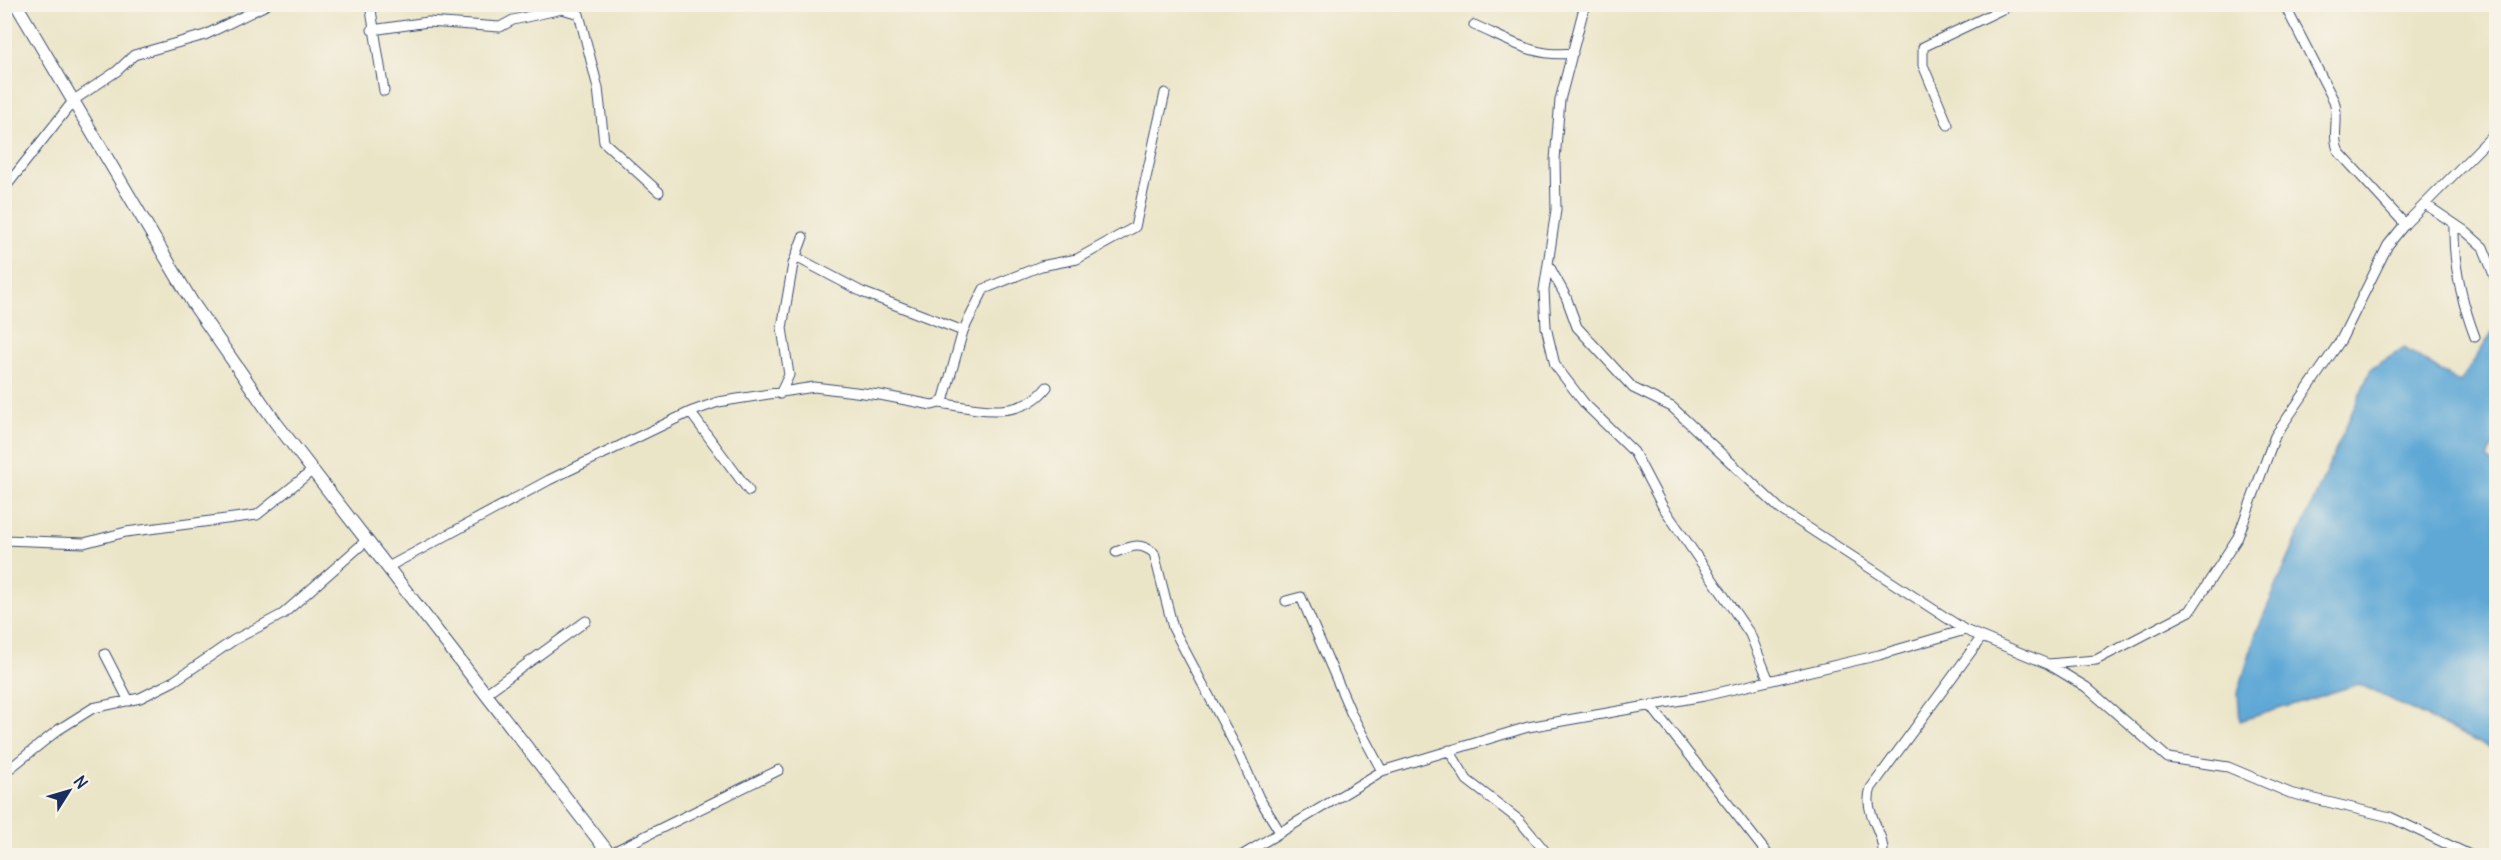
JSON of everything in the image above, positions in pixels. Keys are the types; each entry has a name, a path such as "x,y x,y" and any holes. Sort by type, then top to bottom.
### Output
{"main road":[{"path":"16,4 192,302 313,470 610,855"}],"street":[{"path":"4,189 74,100 117,71 134,55 205,34 268,4"},
{"path":"370,4 372,30 384,91"},
{"path":"1586,4 1560,100 1555,160 1556,210 1544,290 1546,327 1555,365 1585,404 1634,452 1663,507 1750,634 1769,681"},
{"path":"1948,125 1923,65 1923,47 2013,4"},
{"path":"2284,4 2334,102 2338,113 2334,142 2339,152 2405,224"},
{"path":"372,30 428,22 500,27 513,20 562,9 579,14 598,88 604,142 659,192"},
{"path":"1474,25 1534,53 1552,56 1573,53"},
{"path":"940,403 944,398 963,331 984,289 1041,266 1077,259 1135,227 1166,93"},
{"path":"2048,664 2096,660 2190,611 2238,537 2275,436 2341,340 2388,244 2496,132"},
{"path":"2425,204 2483,247 2496,279"},
{"path":"2454,225 2454,245 2461,298 2475,337"},
{"path":"780,394 789,375 782,328 796,257 803,237"},
{"path":"796,257 862,292 963,331"},
{"path":"1548,264 1566,297 1576,327 1633,388 1672,407 1780,510 1965,630 2048,664 2086,687 2168,758 2228,767 2290,793 2390,817 2472,855"},
{"path":"388,567 549,480 690,412 732,399 780,394 814,387 879,395 932,405 940,403 989,410 1015,409 1037,400 1047,387"},
{"path":"690,412 749,492"},
{"path":"4,540 84,543 126,532 257,515 313,470"},
{"path":"4,773 58,730 93,708 140,698 174,681 234,640 283,614 367,540"},
{"path":"1116,552 1136,544 1145,546 1154,553 1173,628 1237,749 1259,798 1280,832"},
{"path":"1286,601 1301,597 1352,715 1383,771"},
{"path":"486,694 586,621"},
{"path":"1241,855 1383,771 1449,750 1528,727 1651,706 1769,681 1965,630"},
{"path":"1883,855 1882,842 1868,807 1871,788 1981,638"},
{"path":"105,654 129,701"},
{"path":"1651,706 1769,855"},
{"path":"1449,750 1467,780 1519,820 1549,855"},
{"path":"610,855 779,770"}],"water":[{"path":"2496,326 2496,440 2487,459 2496,466 2496,751 2359,684 2240,721 2238,693 2256,633 2371,369 2404,348 2460,383"}]}
